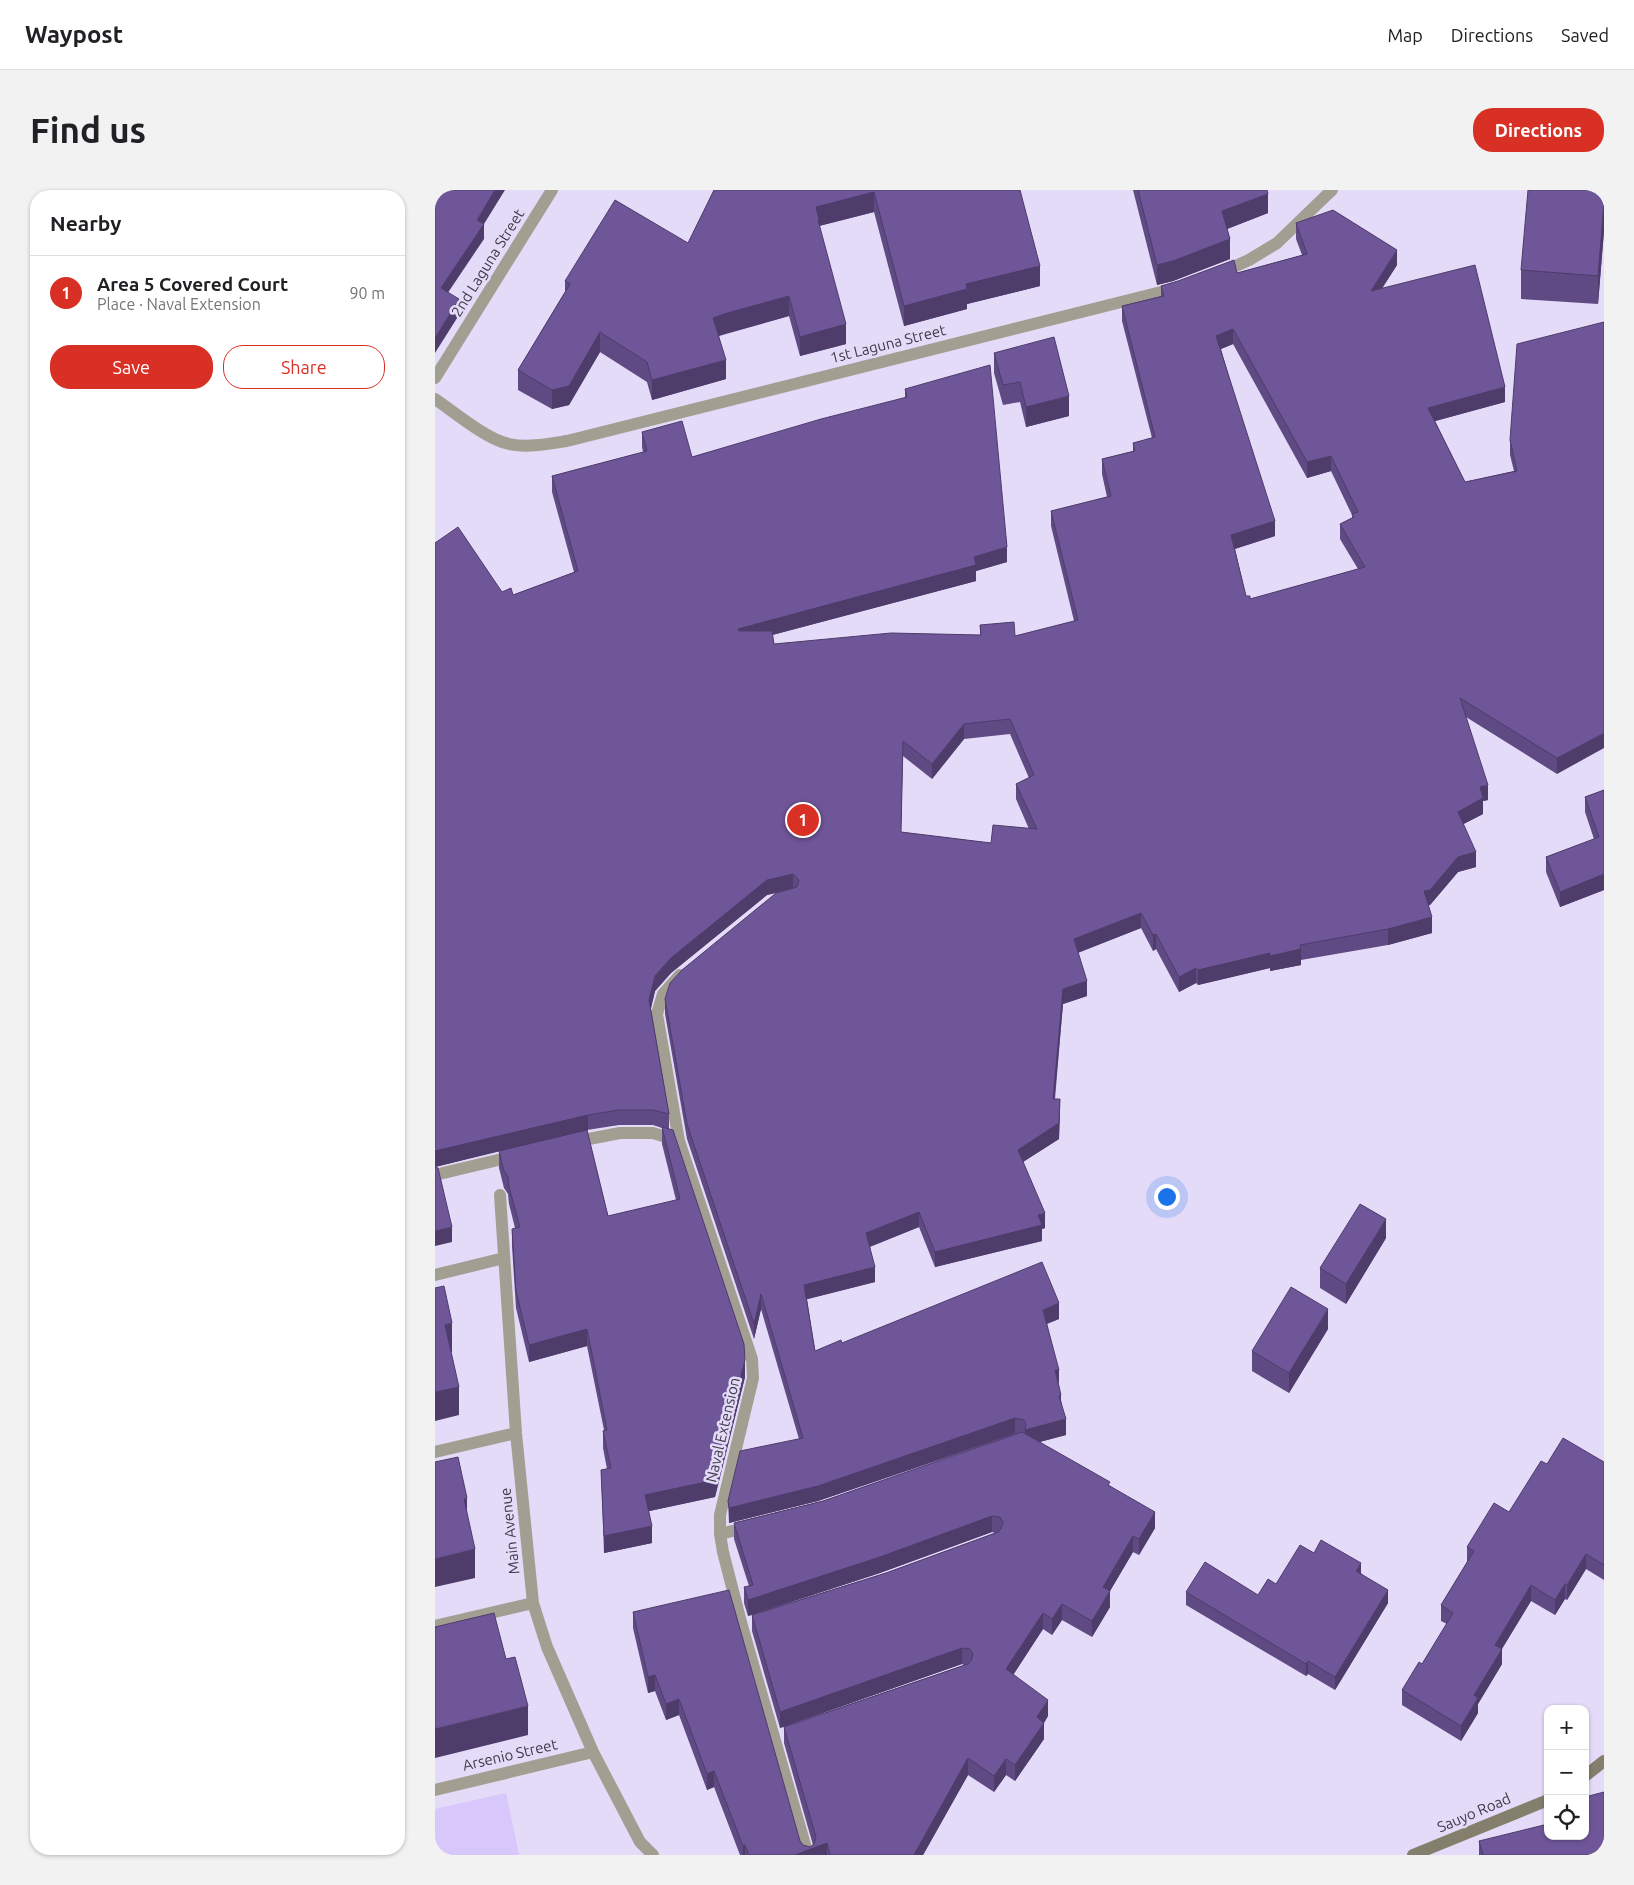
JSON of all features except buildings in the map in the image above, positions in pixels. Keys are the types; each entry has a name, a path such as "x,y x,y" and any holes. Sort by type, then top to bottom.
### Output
{"main road":[{"path":"1589,1773 1604,1761"},
{"name":"Sauyo Road","path":"1413,1855 1544,1802"}],"street":[{"name":"2nd Laguna Street","path":"435,378 552,190"},
{"path":"1206,278 1249,260 1277,243 1332,190"},
{"name":"1st Laguna Street","path":"435,399 484,432 508,444 539,446 586,436 1165,291 1190,283"},
{"name":"Naval Extension","path":"691,967 676,979 663,994 657,1014 679,1141 752,1359 753,1378 720,1515 720,1534 779,1737 808,1855"},
{"path":"561,1145 621,1133 653,1133 679,1141"},
{"path":"435,1175 532,1152"},
{"name":"Main Avenue","path":"500,1195 516,1432 533,1604 547,1647 593,1752 640,1842 653,1855"},
{"path":"435,1275 504,1258"},
{"path":"435,1452 516,1432"},
{"path":"720,1534 765,1522"},
{"path":"435,1626 533,1604"},
{"name":"Arsenio Street","path":"435,1790 593,1752"},
{"path":"637,1855 640,1842"}],"shaded area":[{"path":"506,1793 519,1855 435,1855 435,1809"}],"place":[{"name":"Area 5 Covered Court","path":"803,820"}]}
